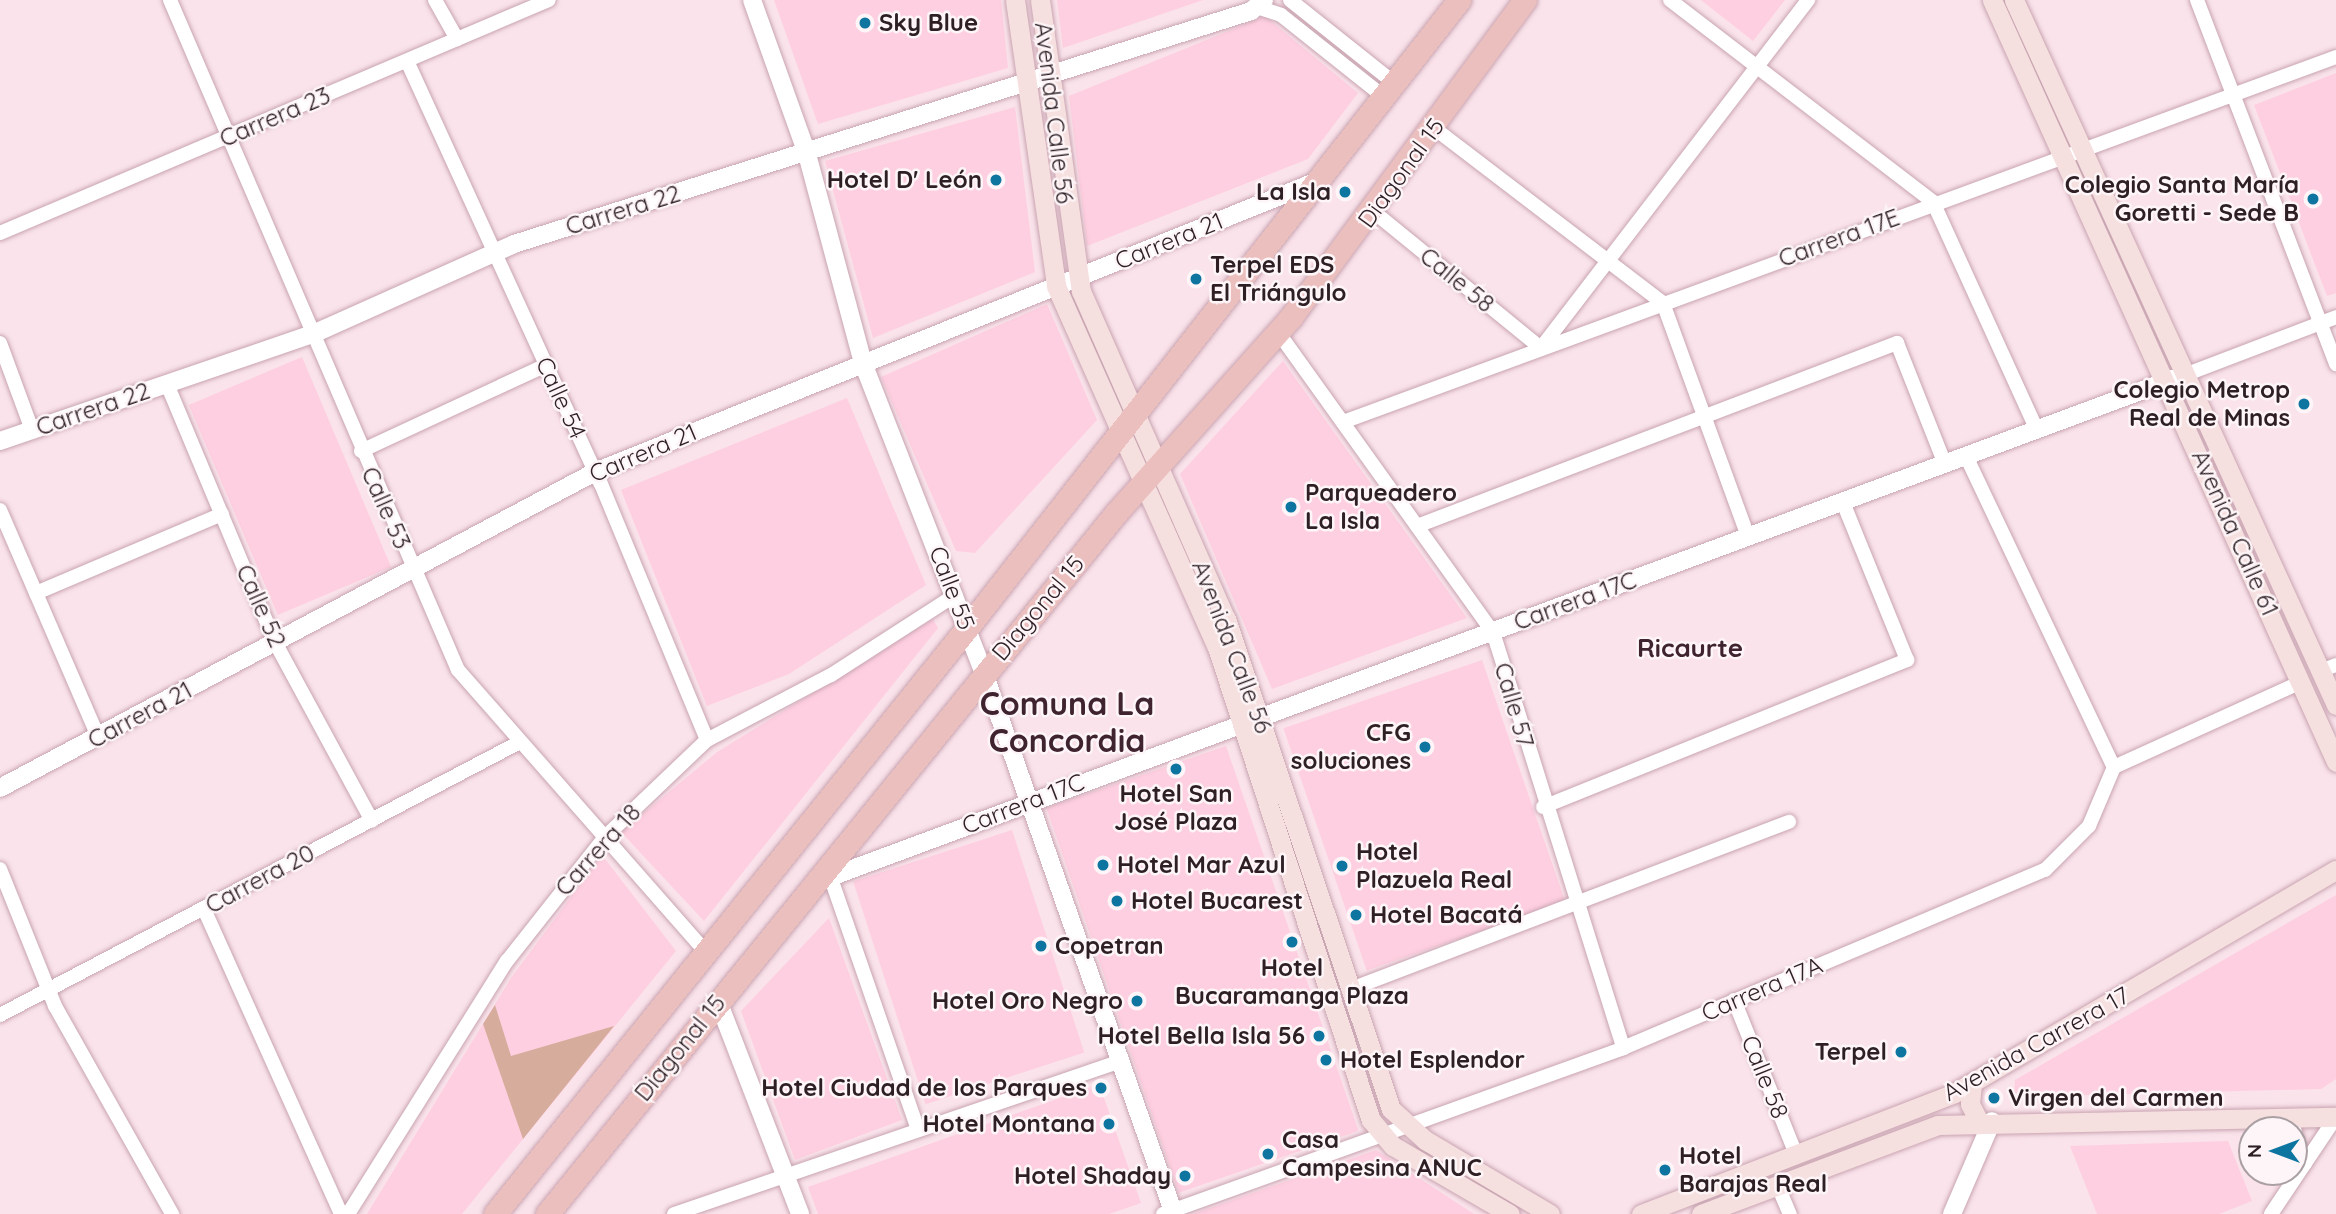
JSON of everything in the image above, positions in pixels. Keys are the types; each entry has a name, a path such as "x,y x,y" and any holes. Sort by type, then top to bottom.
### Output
{"main road":[{"name":"Avenida Calle 56","path":"1015,0 1056,286 1120,434 1149,474"},
{"name":"Avenida Calle 56","path":"1040,0 1077,277 1135,415 1149,474 1208,624 1250,719 1351,989 1391,1109 1407,1128 1550,1214"},
{"name":"Diagonal 15","path":"495,1214 967,628 1459,0"},
{"name":"Diagonal 15","path":"552,1212 718,1001 824,875 984,673 1149,474 1279,332 1374,212 1525,0"},
{"name":"Avenida Calle 61","path":"1992,0 2167,381 2336,762"},
{"name":"Avenida Calle 61","path":"2014,0 2187,374 2328,668 2336,705"},
{"name":"Avenida Calle 56","path":"1250,719 1371,1120 1383,1137"},
{"name":"Avenida Carrera 17","path":"1641,1214 1972,1084 2336,870"},
{"path":"1972,1084 1970,1104 1986,1121"},
{"name":"Avenida Carrera 17","path":"2308,1117 2336,1117"},
{"name":"Avenida Carrera 17","path":"1701,1214 1922,1129 1986,1121 2238,1118"},
{"path":"1383,1137 1510,1214"}],"street":[{"name":"Calle 53","path":"170,0 230,136 361,451 458,670 706,952"},
{"path":"435,0 457,39"},
{"name":"Carrera 23","path":"0,233 549,0"},
{"name":"Calle 55","path":"752,0 807,154 863,363 984,673 1120,1061 1170,1213"},
{"path":"1290,0 1388,89"},
{"path":"1670,0 1933,202 2037,429"},
{"path":"1541,348 1808,0"},
{"path":"2197,0 2336,364"},
{"path":"1260,4 1281,15 1388,89"},
{"name":"Carrera 22","path":"0,441 313,334 495,253 1026,84 1260,4"},
{"name":"Carrera 17E","path":"1343,422 1933,202 2234,97 2336,57"},
{"name":"Calle 54","path":"407,61 595,472 707,740"},
{"path":"1434,128 1663,303 1748,537"},
{"name":"Carrera 21","path":"0,788 414,571 595,472 1315,182"},
{"name":"Calle 58","path":"1374,212 1541,348"},
{"name":"Carrera 17C","path":"824,875 1493,632 2336,317"},
{"name":"Calle 57","path":"1279,332 1493,632 1543,807 1623,1048"},
{"path":"0,343 32,430"},
{"path":"1417,526 1896,343 1945,464"},
{"path":"361,451 546,365"},
{"name":"Calle 52","path":"167,384 275,644 372,821"},
{"path":"1966,456 2114,768 2301,682"},
{"path":"1543,807 1907,660 1843,502"},
{"path":"0,510 98,737"},
{"path":"36,593 222,514"},
{"name":"Carrera 18","path":"348,1214 507,961 605,837 707,740 831,675 955,595"},
{"name":"Carrera 20","path":"0,1015 520,742"},
{"name":"Carrera 17A","path":"1170,1213 1623,1048 2045,870 2089,826 2114,768"},
{"path":"1351,989 1577,908 1789,822"},
{"path":"0,869 48,991 172,1214"},
{"path":"824,875 918,1130"},
{"path":"204,909 341,1214"},
{"name":"Calle 58","path":"1734,1000 1796,1154"},
{"path":"718,1001 800,1214"},
{"path":"674,1214 1120,1061"},
{"path":"2308,1159 2336,1117"},
{"path":"1952,1214 1986,1121"},
{"path":"1777,1184 1790,1214"},
{"path":"2272,1214 2290,1186"}],"shaded area":[{"path":"774,0 1001,0 1008,68 818,124"},
{"path":"1057,0 1203,0 1063,48"},
{"path":"1701,0 1785,0 1753,41"},
{"path":"1265,16 1358,93 1308,159 1087,246 1069,96"},
{"name":"Colegio Santa María Goretti - Sede B","path":"2336,73 2336,293 2327,296 2254,105"},
{"path":"1015,107 1035,272 873,338 825,161"},
{"path":"1047,304 1097,420 975,553 956,551 881,377"},
{"path":"302,357 391,567 278,615 189,405"},
{"name":"Parqueadero La Isla","path":"1283,361 1467,618 1272,689 1180,474"},
{"path":"847,398 926,585 789,674 707,706 621,490"},
{"path":"933,619 938,628 704,921 621,832 717,752"},
{"path":"1482,660 1565,902 1367,970 1283,728"},
{"path":"1226,746 1359,1131 1179,1193 1046,808"},
{"path":"1012,830 1084,1053 925,1104 853,882"},
{"path":"602,855 676,951 462,1214 367,1214 511,978"},
{"path":"2336,895 2336,1079 2321,1089 2014,1097 2015,1080"},
{"path":"829,918 902,1120 795,1160 741,1011"},
{"path":"495,1005 511,1056 614,1026 523,1139 483,1024"},
{"path":"1099,1084 1141,1203 1109,1214 818,1214 808,1187"},
{"path":"2228,1141 2238,1166 2238,1186 2246,1186 2252,1201 2219,1214 2097,1214 2070,1146"},
{"path":"1376,1150 1474,1214 1193,1214"}],"place":[{"name":"Sky Blue","path":"865,23"},
{"name":"Hotel D' León","path":"996,180"},
{"name":"La Isla","path":"1345,192"},
{"name":"Colegio Santa María Goretti - Sede B","path":"2313,199"},
{"name":"Terpel EDS El Triángulo","path":"1196,279"},
{"name":"Colegio Metrop Real de Minas","path":"2304,404"},
{"name":"Parqueadero La Isla","path":"1291,507"},
{"name":"CFG soluciones","path":"1425,747"},
{"name":"Hotel San José Plaza","path":"1176,769"},
{"name":"Hotel Mar Azul","path":"1103,865"},
{"name":"Hotel Plazuela Real","path":"1342,866"},
{"name":"Hotel Bucarest","path":"1117,901"},
{"name":"Hotel Bacatá","path":"1356,915"},
{"name":"Hotel Bucaramanga Plaza","path":"1292,942"},
{"name":"Copetran","path":"1041,946"},
{"name":"Hotel Oro Negro","path":"1137,1001"},
{"name":"Hotel Bella Isla 56","path":"1319,1036"},
{"name":"Terpel","path":"1901,1052"},
{"name":"Hotel Esplendor","path":"1326,1060"},
{"name":"Hotel Ciudad de los Parques","path":"1101,1088"},
{"name":"Virgen del Carmen","path":"1994,1098"},
{"name":"Hotel Montana","path":"1109,1124"},
{"name":"Casa Campesina ANUC","path":"1268,1154"},
{"name":"Hotel Barajas Real","path":"1665,1170"},
{"name":"Hotel Shaday","path":"1185,1176"}],"district":[{"name":"Ricaurte","path":"1690,648"},
{"name":"Comuna La Concordia","path":"1067,722"}]}
